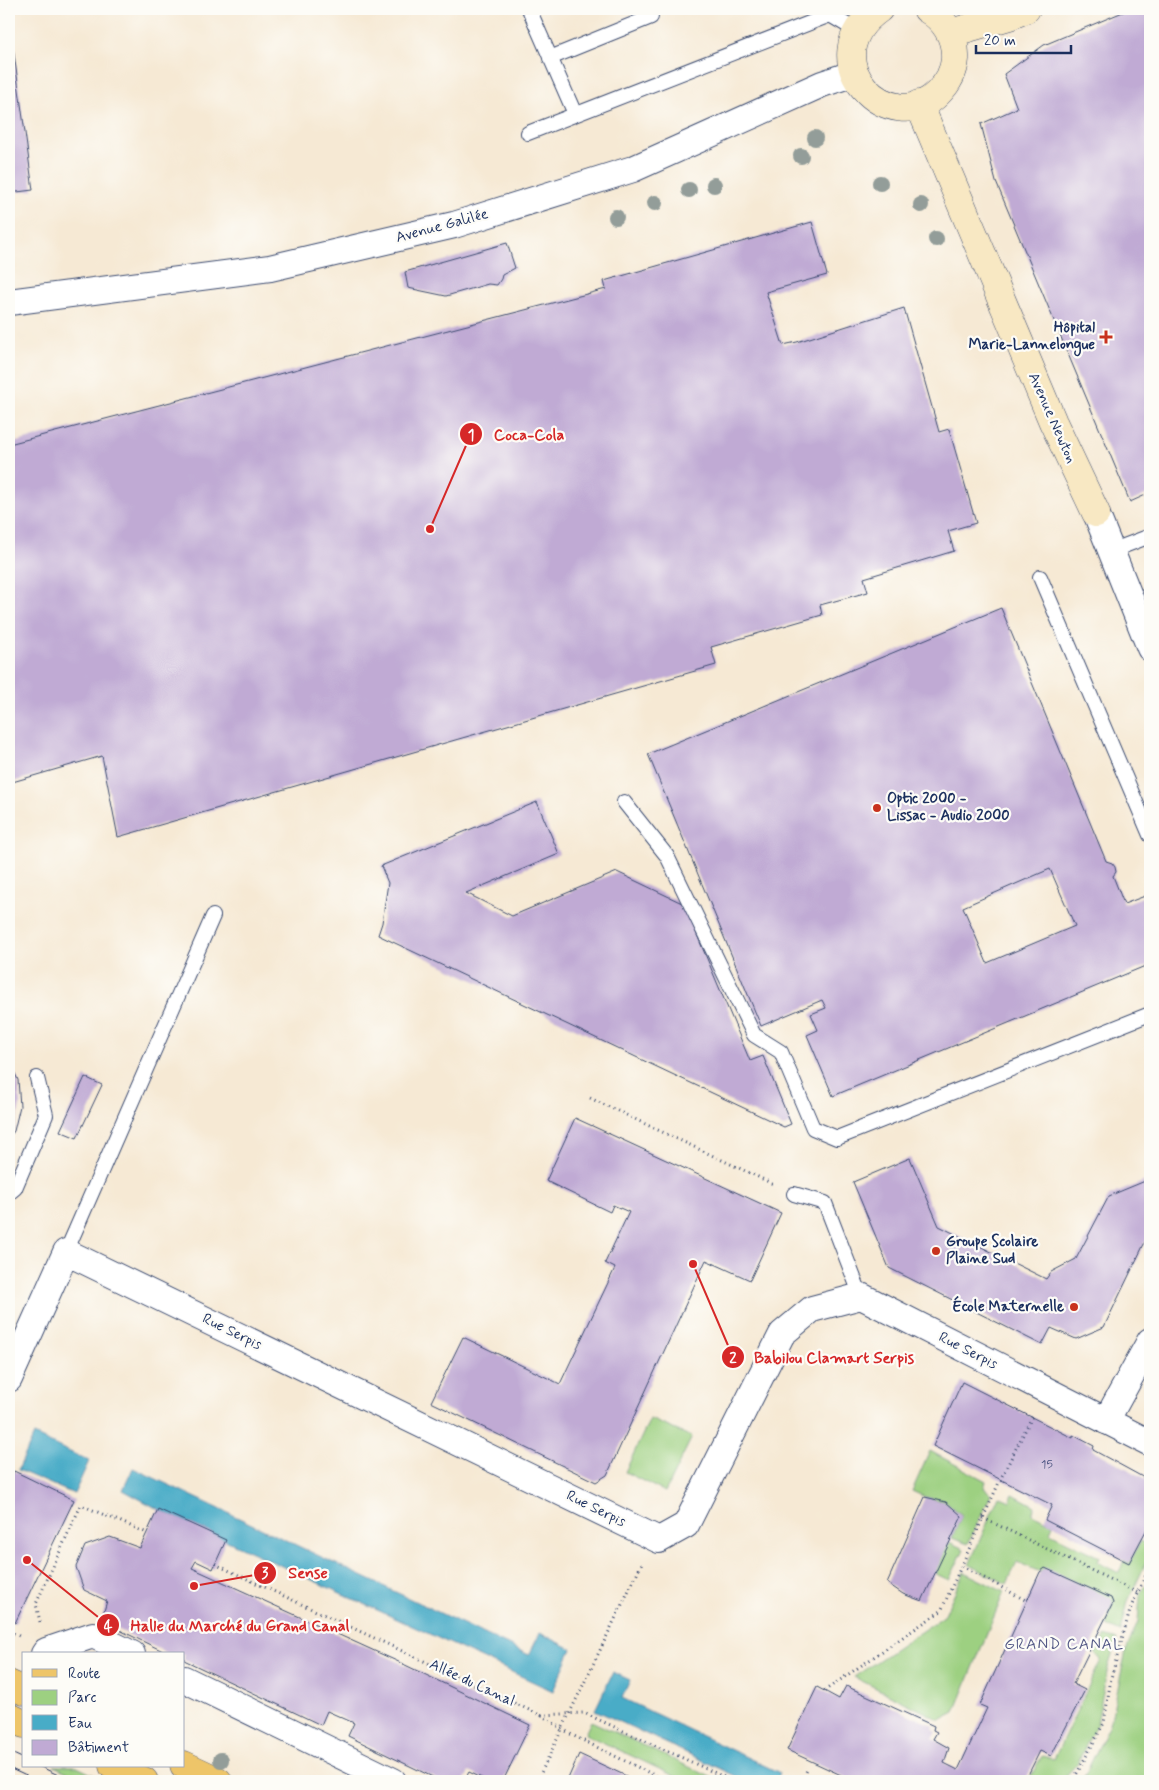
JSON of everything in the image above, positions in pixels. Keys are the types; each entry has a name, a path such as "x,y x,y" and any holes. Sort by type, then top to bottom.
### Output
{"main road":[{"path":"879,9 867,17 857,31 852,44 852,59 855,73 862,87 874,98 888,104 904,107 919,104 934,96 947,84 954,68 955,50 951,33 942,19 927,9"},
{"path":"951,33 1026,9"},
{"name":"Avenue Newton","path":"919,104 1053,422 1096,514"},
{"path":"9,1718 22,1723"},
{"path":"185,1765 218,1781"},
{"path":"117,1768 144,1781"}],"street":[{"name":"Avenue Galilée","path":"9,302 270,268 454,225 633,169 822,84 855,73"},
{"name":"Avenue Newton","path":"1096,514 1150,648"},
{"path":"9,1379 66,1252"},
{"name":"Rue Serpis","path":"66,1252 654,1537"},
{"path":"654,1537 659,1540 686,1525 782,1334 812,1309 861,1296"},
{"name":"Rue Serpis","path":"861,1296 1150,1442"},
{"path":"1106,1421 1150,1341"},
{"path":"45,1652 94,1635 128,1652"},
{"path":"185,1679 393,1781"}],"lane":[{"path":"529,9 575,114"},
{"path":"528,133 828,12 857,31"},
{"path":"550,58 651,17"},
{"path":"1111,551 1150,536"},
{"path":"1040,577 1150,835"},
{"path":"624,802 667,856 754,1035 781,1052 812,1128 837,1138 1150,1014"},
{"path":"66,1252 213,916"},
{"path":"9,1193 15,1188 46,1116 37,1078"},
{"path":"794,1194 825,1203 861,1296"}],"path":[{"path":"590,1098 794,1194"},
{"path":"824,1691 941,1611 1002,1476 1036,1410"},
{"path":"45,1652 36,1604 81,1505 147,1533"},
{"path":"984,1518 1138,1593"},
{"path":"537,1781 654,1537"},
{"name":"Allée du Canal","path":"215,1564 540,1715 584,1713 733,1781"},
{"path":"962,1566 1027,1601"},
{"path":"1070,1781 1076,1775 1104,1723 1111,1678 1131,1607 1150,1566"},
{"path":"540,1715 562,1729 666,1781"},
{"path":"802,1781 807,1770"}],"green space":[{"path":"650,1419 692,1437 665,1492 625,1472"},
{"path":"930,1451 986,1481 984,1488 991,1494 968,1544 952,1538 962,1515 946,1502 925,1497 912,1491"},
{"path":"1013,1494 1035,1506 1032,1514 1053,1524 1050,1533 1099,1557 1097,1562 1119,1573 1124,1560 1129,1563 1141,1541 1150,1546 1150,1554 1128,1601 1121,1632 1107,1626 1112,1603 1017,1562 1007,1584 969,1565 999,1496 1010,1501"},
{"path":"949,1542 964,1549 949,1580 934,1573"},
{"path":"964,1572 1004,1592 955,1712 940,1720 854,1677 944,1616"},
{"path":"1150,1579 1150,1781 1079,1781 1085,1775 1110,1724 1126,1651 1138,1621 1140,1595"},
{"path":"1105,1636 1117,1640 1107,1671 1097,1723 1077,1764 1061,1781 1028,1781 1042,1756 1054,1759 1101,1660 1095,1653"},
{"path":"591,1721 719,1781 685,1781 585,1734"},
{"path":"58,1768 79,1768 106,1781 86,1781"}],"water":[{"path":"34,1435 89,1461 74,1494 18,1470"},
{"path":"133,1468 529,1655 540,1633 572,1649 553,1691 158,1509 123,1490"},
{"path":"613,1672 630,1680 622,1698 780,1773 776,1781 746,1781 595,1710"}],"building":[{"name":"Hôpital Marie-Lannelongue","path":"1130,9 1150,9 1150,493 1130,502 996,182 981,124 1017,108 1004,74 1044,45"},
{"path":"9,18 33,190 9,193"},
{"path":"812,222 827,275 766,292 783,345 904,308 939,432 949,429 976,523 948,531 954,551 864,578 868,592 820,605 822,615 711,647 716,665 118,837 102,756 9,783 9,444 606,289 604,281"},
{"path":"507,243 515,268 502,275 497,285 488,284 446,296 408,288 405,272"},
{"name":"Optic 2000 - Lissac - Audio 2000","path":"1001,608 1106,861 1112,863 1115,867 1116,872 1113,876 1124,904 1145,896 1150,908 1150,964 833,1096 807,1035 818,1030 811,1014 826,1008 822,1000 761,1026 648,754","holes":["1050,869 1075,926 987,963 963,907"]},
{"path":"537,802 559,854 466,893 512,916 617,872 684,904 750,1061 763,1056 791,1124 784,1127 378,935 382,923 388,883 381,866"},
{"path":"9,1061 18,1080 20,1106 14,1131 9,1138"},
{"path":"85,1077 102,1085 77,1138 60,1131"},
{"path":"575,1118 781,1213 750,1280 706,1260 607,1475 596,1482 431,1402 463,1337 560,1384 615,1268 605,1263 629,1212 613,1205 610,1212 546,1181"},
{"name":"Groupe Scolaire Plaine Sud","path":"910,1158 939,1226 1046,1279 1051,1272 1076,1259 1109,1196 1150,1179 1150,1240 1145,1242 1104,1327 1076,1339 1051,1328 1042,1345 889,1268 853,1182"},
{"path":"962,1382 1073,1438 1073,1435 1094,1446 1093,1450 1150,1481 1150,1523 1129,1563 1045,1520 1052,1505 933,1446"},
{"path":"14,1471 74,1500 15,1623 9,1620 9,1483"},
{"path":"925,1497 946,1502 962,1516 922,1601 903,1594 887,1583"},
{"path":"158,1509 226,1540 213,1569 196,1561 192,1568 401,1663 530,1725 503,1781 488,1781 469,1772 464,1781 441,1781 348,1736 354,1723 327,1711 321,1725 185,1660 185,1652 165,1652 101,1621 107,1601 84,1590 76,1567 85,1546 110,1537 140,1548"},
{"path":"1045,1568 1111,1598 1113,1603 1073,1684 1085,1690 1051,1756 1040,1751 1025,1781 854,1781 787,1750 817,1687 839,1699 846,1686 934,1726 933,1730 937,1732 933,1739 949,1748 944,1763 958,1770 987,1708 980,1705 1040,1572"},
{"path":"579,1754 637,1781 567,1781"}],"tram line":[{"path":"9,1752 22,1758"},
{"path":"9,1768 37,1781"},
{"path":"43,1768 71,1781"}],"place":[{"name":"Hôpital Marie-Lannelongue","path":"1106,337"},
{"name":"Coca-Cola","path":"430,529"},
{"name":"Optic 2000 - Lissac - Audio 2000","path":"877,808"},
{"name":"Groupe Scolaire Plaine Sud","path":"936,1251"},
{"name":"Babilou Clamart Serpis","path":"693,1264"},
{"name":"École Maternelle","path":"1074,1307"},
{"name":"Halle du Marché du Grand Canal","path":"27,1560"},
{"name":"Sense","path":"194,1586"}],"district":[{"name":"GRAND CANAL","path":"1064,1644"}]}
